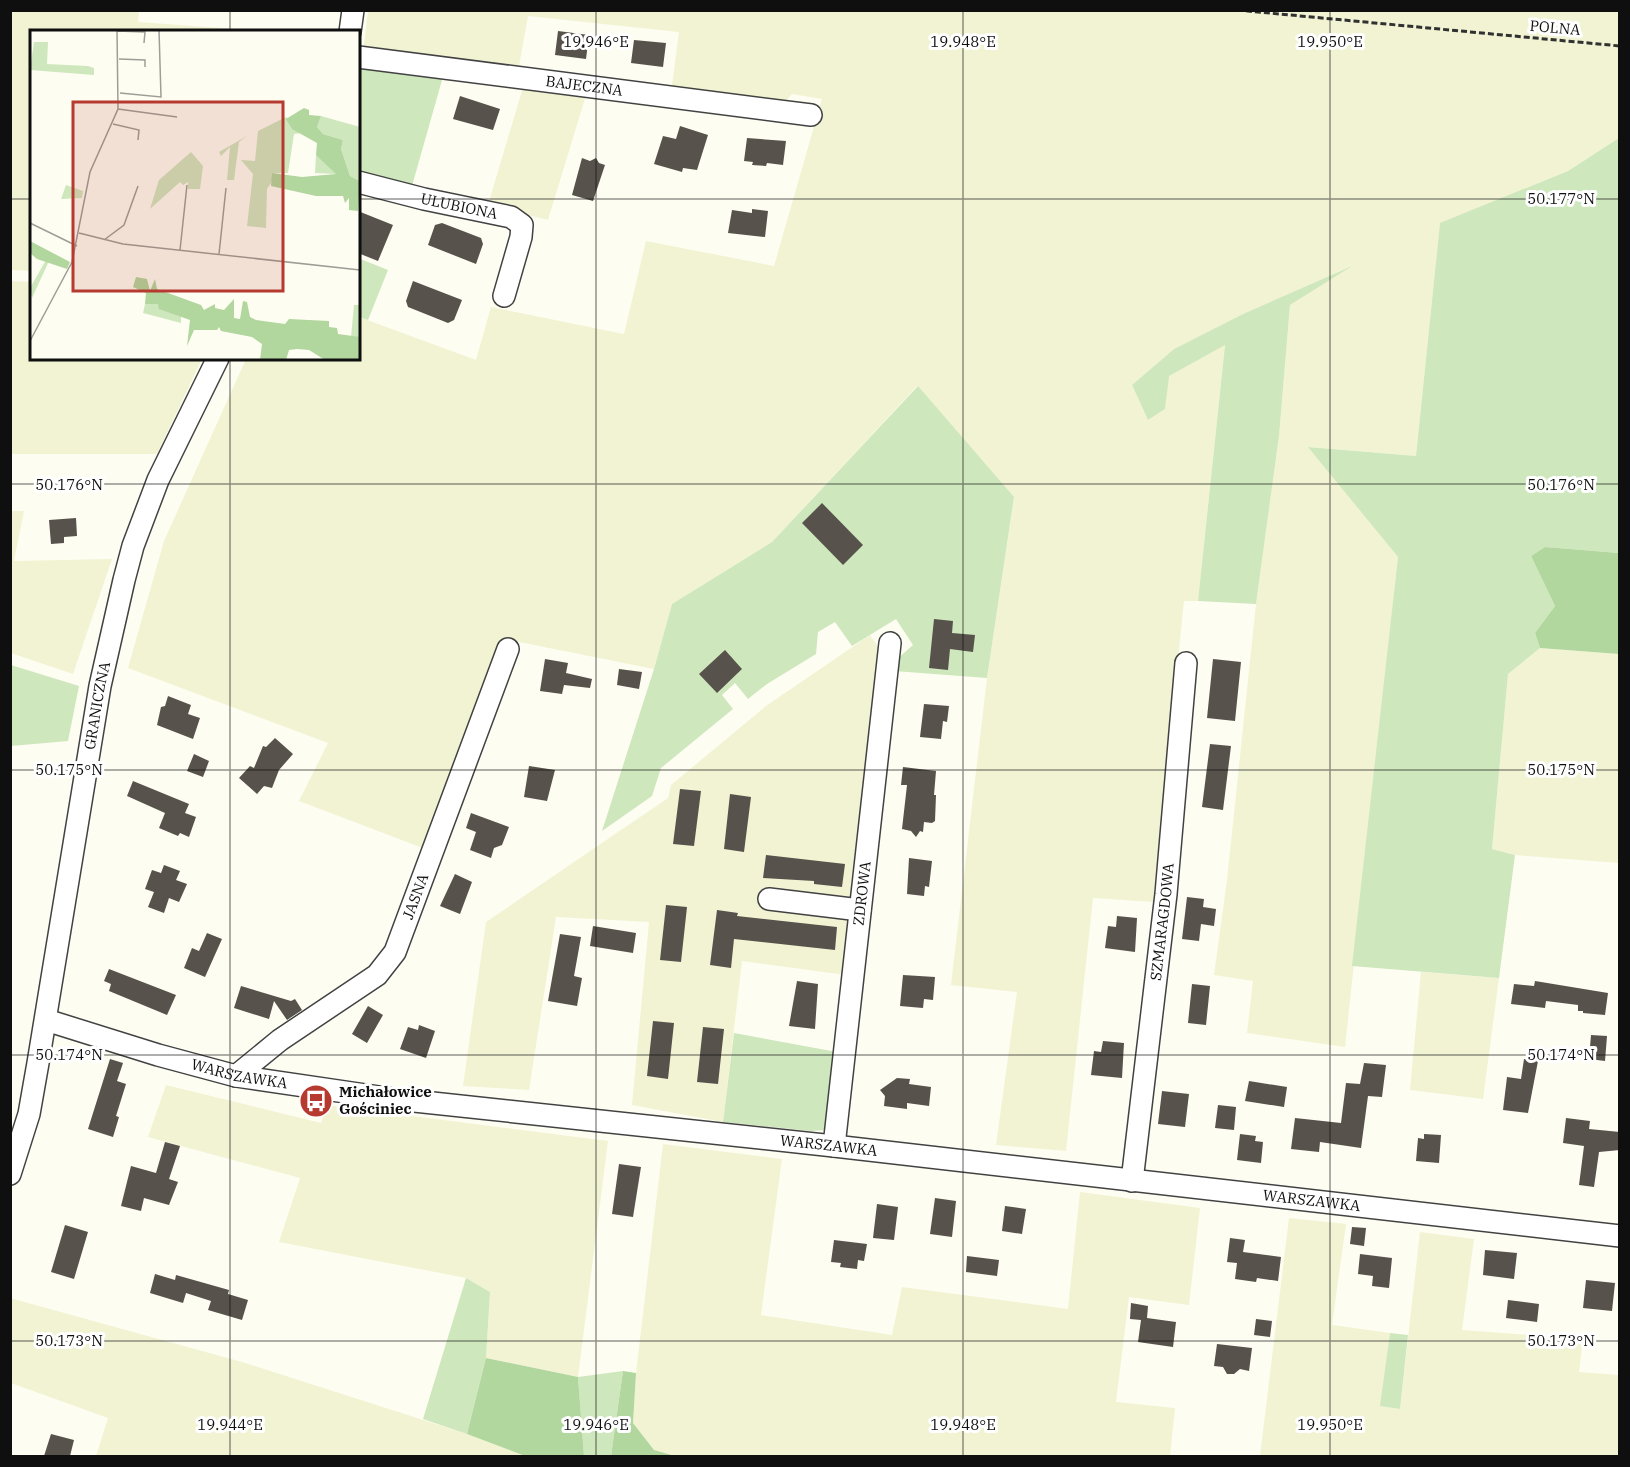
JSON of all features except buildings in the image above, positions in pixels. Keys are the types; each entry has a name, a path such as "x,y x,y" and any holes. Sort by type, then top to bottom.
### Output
{"street":[{"path":"350,30 353,10"},
{"name":"BAJECZNA","path":"360,57 811,115"},
{"name":"ULUBIONA","path":"360,183 424,199 511,217 522,225 521,237 504,296"},
{"name":"GRANICZNA","path":"10,1174 20,1110 46,1020 100,686 133,546 158,480 217,360"},
{"name":"ZDROWA","path":"834,1146 890,643"},
{"name":"JASNA","path":"236,1076 280,1040 377,975 395,952 508,649"},
{"name":"SZMARAGDOWA","path":"1132,1181 1166,894 1186,663"},
{"path":"768,899 860,910"},
{"name":"WARSZAWKA","path":"46,1020 158,1055 236,1076 386,1098 834,1146 1620,1236"}],"path":[{"name":"POLNA","path":"1237,10 1620,46"}],"green space":[{"path":"11,10 139,11 138,22 248,30 30,30 30,271 11,270"},
{"path":"368,11 1619,11 1619,138 1568,171 1440,224 1416,456 1309,447 1398,557 1345,1047 1247,1033 1253,981 1214,975 1227,880 1256,604 1279,436 1290,305 1347,268 1243,314 1174,349 1132,385 1148,420 1165,409 1168,376 1225,344 1198,601 1184,601 1153,902 1093,898 1066,1151 996,1145 1017,992 951,985 987,678 1014,498 917,386 772,542 672,604 654,669 504,639 428,850 299,801 328,743 128,668 164,541 246,360 360,360 360,317 476,360 491,307 624,334 646,241 774,266 822,99 792,94 786,101 671,93 679,32 528,16 518,72 363,52"},
{"path":"360,67 444,73 412,186 360,174"},
{"path":"524,84 587,92 548,220 488,205"},
{"path":"1619,138 1619,553 1545,547 1531,556 1555,606 1535,633 1540,648 1508,674 1492,849 1515,855 1499,978 1352,966 1398,557 1308,447 1416,456 1440,223 1568,171"},
{"path":"360,259 388,270 368,320 360,317"},
{"path":"1352,266 1290,305 1279,436 1256,604 1198,601 1225,345 1169,376 1165,409 1148,420 1132,385 1174,349 1243,314"},
{"path":"10,281 30,282 30,360 202,360 157,454 11,454"},
{"path":"918,386 1014,497 987,678 894,671 896,660 913,645 896,619 852,646 835,622 818,632 816,654 767,684 748,699 735,683 722,695 733,709 661,768 652,796 602,831 654,669 672,604 772,542"},
{"path":"11,511 24,511 14,561 112,559 73,674 11,653"},
{"path":"1545,547 1619,553 1619,654 1540,648 1535,633 1555,606 1531,556"},
{"path":"870,635 882,653 846,975 742,961 723,1122 632,1105 649,922 556,917 529,1090 463,1086 486,922 668,798 671,785 766,706"},
{"path":"1540,648 1619,654 1619,863 1515,855 1492,849 1508,674"},
{"path":"11,665 79,686 68,741 11,746"},
{"path":"1421,972 1499,978 1483,1099 1410,1090"},
{"path":"734,1033 837,1052 825,1130 811,1131 723,1122"},
{"path":"166,1085 321,1123 326,1105 608,1141 578,1377 486,1358 490,1292 466,1278 279,1242 300,1178 148,1137"},
{"path":"663,1144 782,1159 761,1315 892,1335 902,1287 1068,1309 1080,1192 1200,1208 1189,1305 1129,1297 1116,1402 1175,1408 1170,1456 675,1456 654,1450 633,1423 636,1373"},
{"path":"1289,1218 1346,1224 1332,1325 1390,1333 1381,1406 1400,1409 1420,1232 1474,1239 1462,1330 1583,1339 1579,1372 1619,1375 1619,1456 1260,1456"},
{"path":"466,1278 490,1292 486,1358 467,1434 423,1419"},
{"path":"10,1298 242,1362 467,1434 525,1456 96,1456 108,1418 11,1383"},
{"path":"1390,1333 1408,1335 1400,1409 1380,1406"},
{"path":"486,1358 578,1377 584,1456 525,1456 467,1434"},
{"path":"623,1371 611,1456 584,1456 578,1377"},
{"path":"623,1371 636,1373 633,1423 654,1450 675,1456 611,1456"}],"place":[{"name":"Michałowice Gościniec","path":"316,1101"}]}
